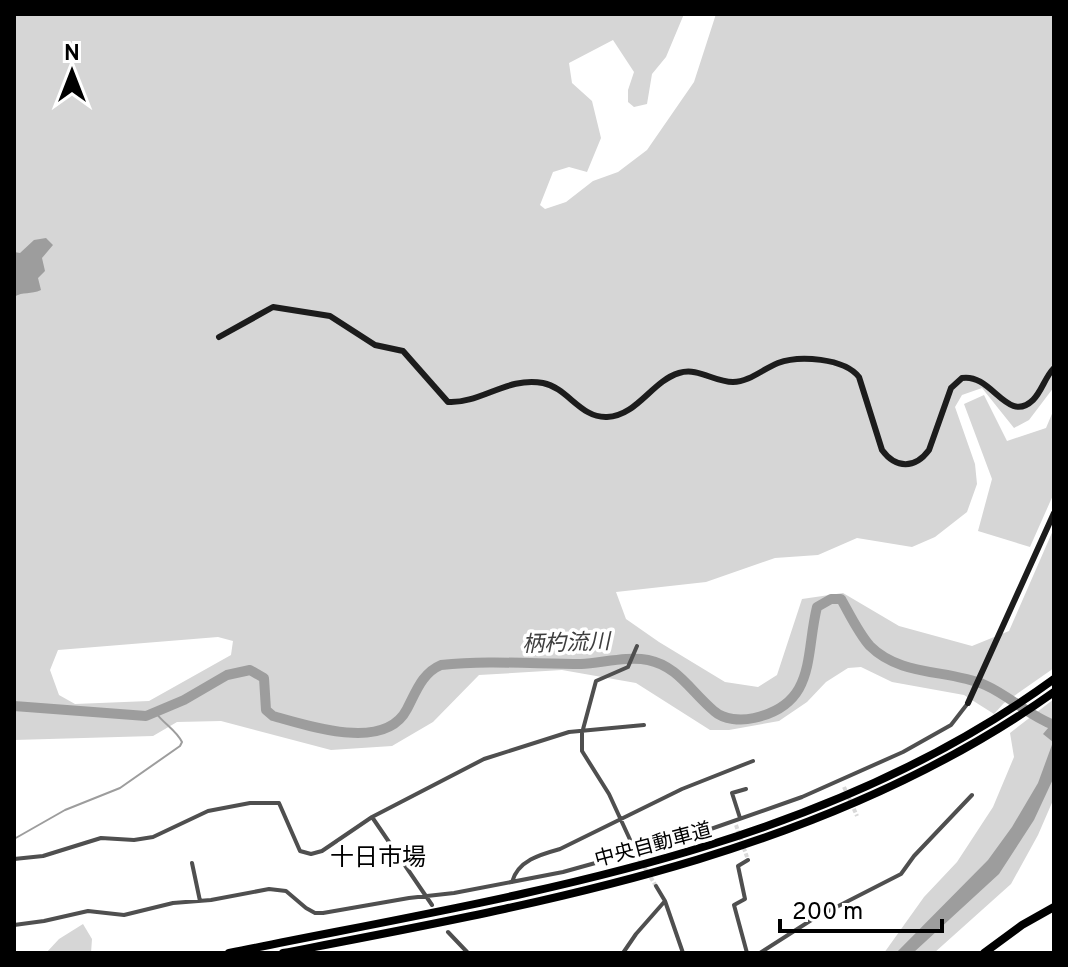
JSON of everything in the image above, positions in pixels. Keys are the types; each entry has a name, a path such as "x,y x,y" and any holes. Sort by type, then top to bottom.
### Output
{"highway":[{"name":"中央自動車道","path":"229,953 513,897 693,851 774,824 846,795 940,750 995,719 1054,679"},
{"name":"中央自動車道","path":"283,953 520,906 620,882 737,848 890,786 1003,727 1054,692"},
{"path":"984,953 1022,925 1054,907"}],"street":[{"path":"219,337 273,307 322,315 336,319 375,345 403,351 448,402 460,402 503,386 542,383 558,388 592,414 609,417 625,411 680,372 697,372 738,382 782,362 799,360 836,364 854,371 859,377 882,450 889,459 902,465 915,463 929,450 951,388 962,378 978,379 1003,401 1021,407 1034,399 1054,368"},
{"path":"14,925 88,911 124,915 173,903 277,889 292,894 315,913 512,882 637,855 737,821 842,780 951,725 968,703 1054,513"},
{"path":"637,646 628,667 596,681 582,733 582,751 621,818 637,855"},
{"path":"14,859 43,856 101,838 134,840 153,837 208,811 250,803 279,803 300,851 311,854 322,851 372,817 484,759 569,732 644,725"},
{"path":"512,882 518,871 544,851 560,849 682,789 753,761"},
{"path":"842,780 844,787"},
{"path":"737,821 732,793 746,789"},
{"path":"760,953 813,919 901,874 972,795"},
{"path":"372,817 432,905"},
{"path":"747,953 734,905 745,899 738,866 748,860"},
{"path":"192,863 200,901"},
{"path":"656,886 665,901 683,953"},
{"path":"623,953 665,901"},
{"path":"448,932 468,953"}],"shaded area":[{"path":"14,14 684,14 666,57 652,74 647,104 634,107 628,102 634,72 613,40 569,63 572,83 592,101 601,138 587,172 569,167 553,172 540,205 545,209 566,202 593,181 618,172 647,150 694,82 716,14 1054,14 1054,387 1029,420 1014,428 982,388 962,395 955,407 975,464 977,484 967,512 935,537 912,547 857,538 818,555 775,558 706,582 616,592 626,619 659,642 725,682 758,687 777,675 802,599 843,593 899,626 972,646 1009,631 1054,528 1054,668 1004,703 994,714 964,695 892,682 861,667 848,668 826,682 807,702 779,721 729,730 710,730 636,683 562,670 479,675 433,722 392,746 331,750 221,721 177,722 153,736 14,740","holes":["218,637 233,641 231,655 149,701 75,704 59,695 50,670 58,650"]},
{"path":"46,238 53,245 42,258 45,271 38,278 41,290 14,297 14,252 20,253 34,240"},
{"path":"984,395 1007,441 1046,428 1054,409 1054,493 1030,547 978,531 992,479 964,404"},
{"path":"1054,699 1054,798 1011,884 934,953 884,953 924,897 957,862 993,807 1014,757 1010,733"},
{"path":"1054,721 1054,777 1034,820 999,874 913,953 896,953 988,860 1012,827 1038,783 1053,742 1043,734"},
{"path":"83,924 92,939 91,953 46,953 59,939"}],"waterway":[{"name":"柄杓流川","path":"14,706 146,716 184,700 227,675 250,670 264,678 266,710 273,716 326,730 365,733 382,730 396,722 424,678 441,665 493,662 581,664 632,659 648,660 668,668 718,714 733,719 749,719 774,711 789,702 805,675 817,607 831,599 841,599 858,630 882,656 910,668 985,685 1054,725"},
{"path":"14,839 65,810 120,788 180,746 182,742 156,713"}],"tunnel":[{"path":"844,787 857,816"},
{"path":"736,825 748,860"},
{"path":"638,857 656,886"}],"district":[{"name":"十日市場","path":"378,857"}]}
